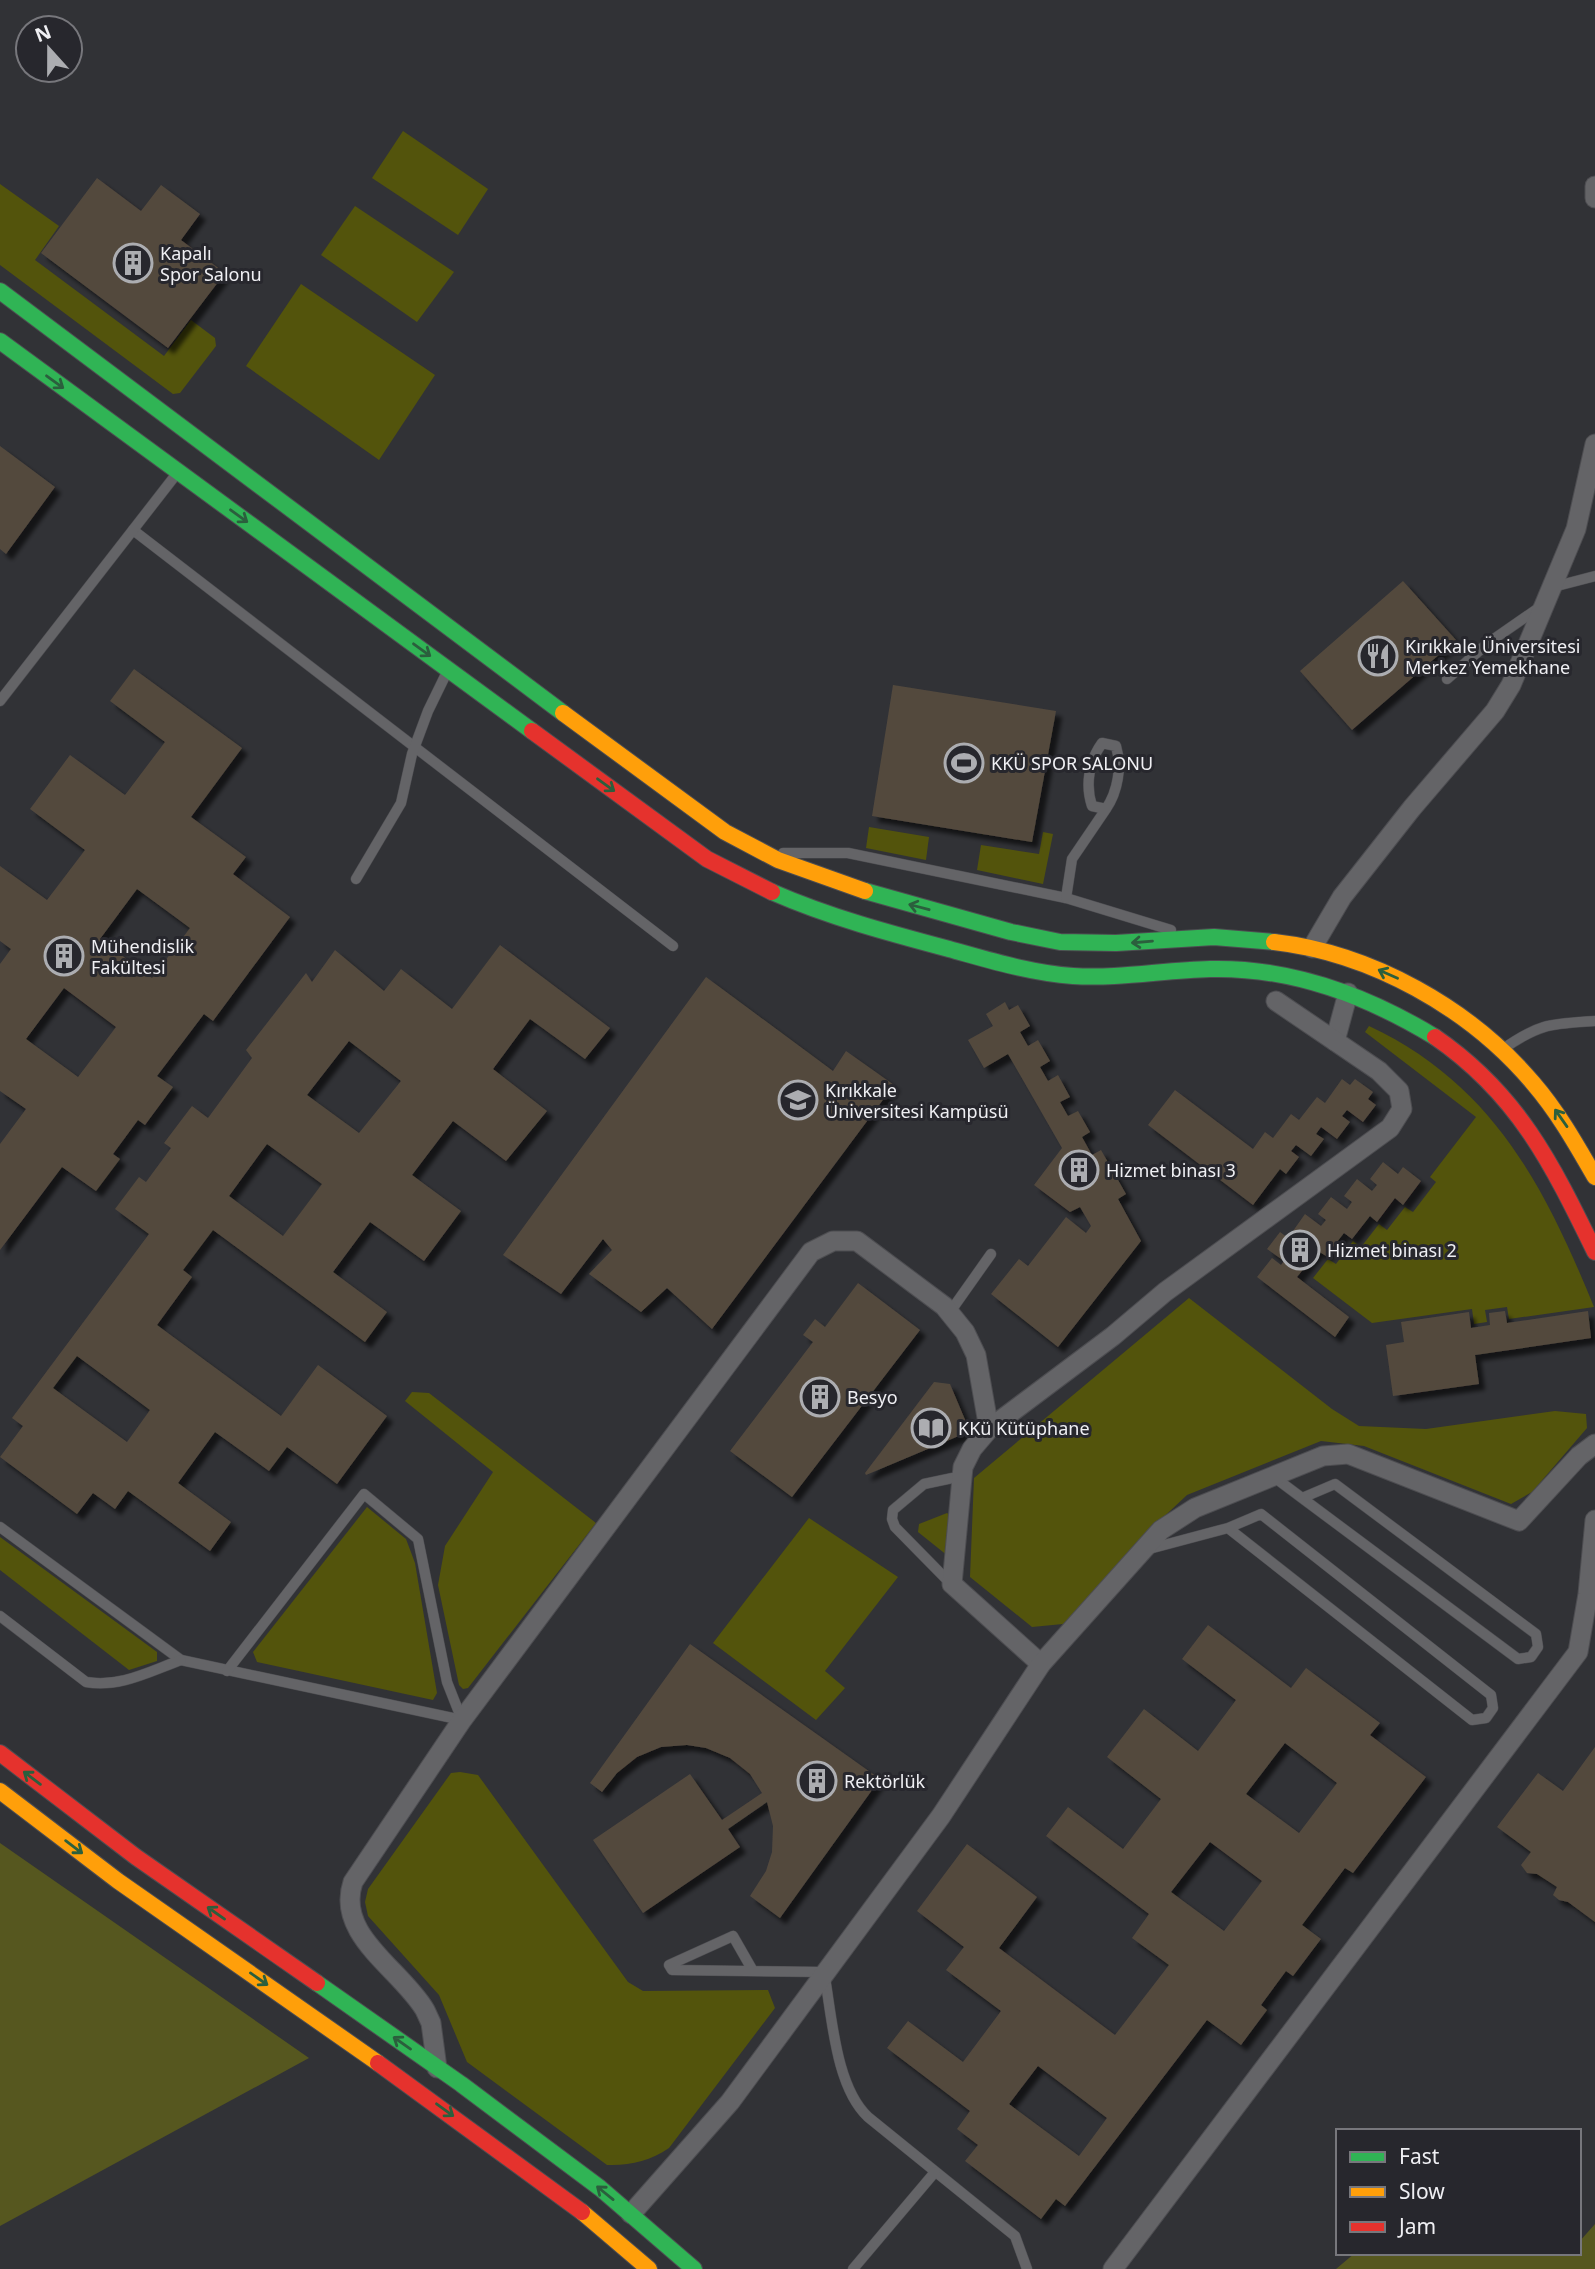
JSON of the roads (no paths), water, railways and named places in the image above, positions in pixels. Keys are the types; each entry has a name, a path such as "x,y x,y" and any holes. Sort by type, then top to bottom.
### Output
{"street":[{"path":"1595,186 1595,198"},
{"path":"0,291 458,656 706,859 750,884 811,909 1032,971 1106,977 1231,969 1286,975 1348,993 1390,1011 1422,1029 1480,1073 1512,1107 1558,1175 1595,1252"},
{"path":"0,341 178,472 725,832 765,855 851,888 1032,938 1105,944 1192,937 1252,938 1311,947 1359,962 1405,981 1440,1001 1503,1050 1555,1109 1577,1142 1595,1177"},
{"path":"1311,947 1342,897 1504,698 1518,671 1576,529 1595,444"},
{"path":"1335,1041 1359,962"},
{"path":"1041,1664 952,1584 963,1467 972,1448 989,1429 1113,1336 1175,1285 1390,1128 1402,1109 1399,1091 1379,1071 1276,1001"},
{"path":"1480,1073 1503,1050"},
{"path":"420,2091 437,2068 431,2023 425,2010 353,1922 349,1902 353,1882 462,1720 811,1252 833,1241 857,1241 950,1312 965,1332 976,1355 989,1429"},
{"path":"612,2237 730,2102 941,1816 1041,1664 1165,1527 1190,1510 1323,1456 1348,1454 1519,1521 1579,1456 1595,1444"},
{"path":"1113,2269 1578,1652 1588,1594 1595,1520"},
{"path":"0,1753 136,1857 437,2068 600,2188 694,2269"},
{"path":"0,1791 118,1881 420,2091 581,2211 649,2269"}],"lane":[{"path":"0,701 178,472"},
{"path":"133,530 673,946"},
{"path":"1447,679 1549,595 1595,576"},
{"path":"356,879 401,803 415,747 428,711 458,656"},
{"path":"1066,898 1072,859 1106,809 1114,796 1120,760 1116,746 1102,743 1094,755 1087,792 1092,806 1106,809"},
{"path":"765,855 814,851 848,852 1066,898 1126,914 1192,937"},
{"path":"1503,1050 1526,1033 1549,1024 1595,1021"},
{"path":"950,1312 991,1254"},
{"path":"952,1584 895,1527 892,1516 893,1510 924,1484 962,1476"},
{"path":"1273,1476 1302,1498 1518,1659 1531,1657 1538,1647 1536,1634 1335,1484 1302,1498"},
{"path":"228,1671 364,1494 418,1539 447,1682 462,1720"},
{"path":"1142,1551 1228,1528 1261,1514 1491,1695 1493,1708 1486,1718 1472,1720 1228,1528"},
{"path":"0,1527 181,1660 462,1720"},
{"path":"0,1616 86,1682 102,1684 124,1681 181,1660"},
{"path":"752,1972 733,1936 669,1965 672,1970 752,1972 824,1972 843,2074 852,2097 868,2116 1015,2236 1027,2269"},
{"path":"853,2269 934,2172"}],"place":[{"name":"Kapalı Spor Salonu","path":"133,263"},
{"name":"Kırıkkale Üniversitesi Merkez Yemekhane","path":"1378,656"},
{"name":"KKÜ SPOR SALONU","path":"964,763"},
{"name":"Mühendislik Fakültesi","path":"64,956"},
{"name":"Kırıkkale Üniversitesi Kampüsü","path":"798,1100"},
{"name":"Hizmet binası 3","path":"1079,1170"},
{"name":"Hizmet binası 2","path":"1300,1250"},
{"name":"Besyo","path":"820,1397"},
{"name":"KKü Kütüphane","path":"931,1428"},
{"name":"Rektörlük","path":"817,1781"}]}
